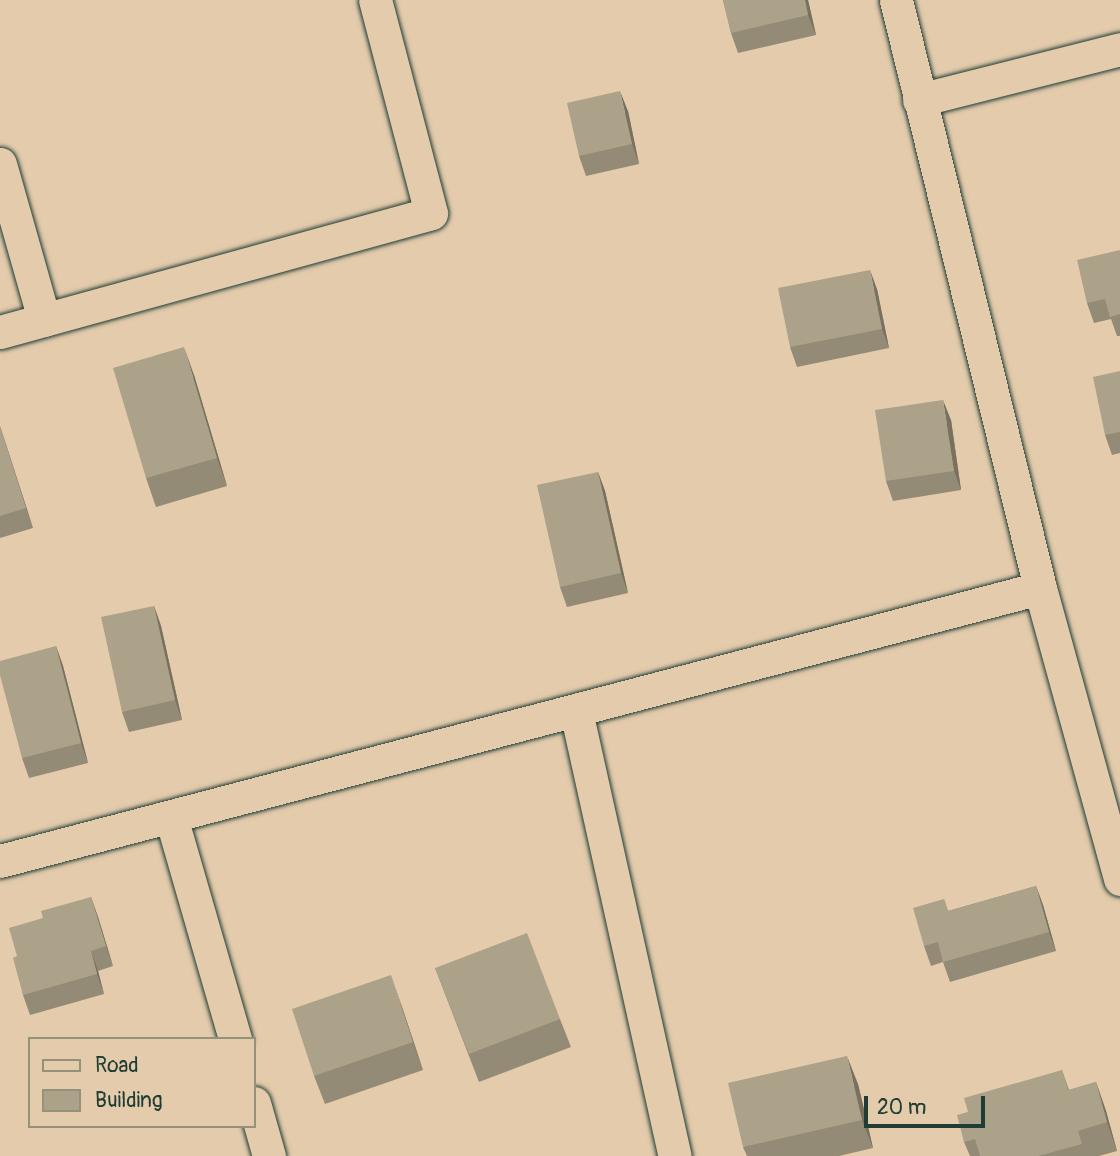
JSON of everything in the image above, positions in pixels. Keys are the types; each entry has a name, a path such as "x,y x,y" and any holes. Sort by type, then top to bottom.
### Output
{"street":[{"path":"0,332 431,213 375,0"},
{"path":"896,0 1040,589 1120,879"},
{"path":"919,100 1120,49"},
{"path":"0,164 44,320"},
{"path":"0,861 1040,589"},
{"path":"576,711 675,1156"},
{"path":"171,817 234,1037"},
{"path":"256,1110 269,1156"}],"building":[{"path":"723,0 805,0 808,15 731,33"},
{"path":"620,91 632,144 579,156 567,103"},
{"path":"1120,250 1120,314 1110,317 1105,299 1087,303 1077,260"},
{"path":"870,270 882,329 790,347 778,288"},
{"path":"184,347 217,458 146,478 113,368"},
{"path":"1120,371 1120,432 1105,435 1093,377"},
{"path":"943,400 954,471 886,481 875,410"},
{"path":"0,427 26,508 0,516"},
{"path":"598,472 621,573 560,587 537,485"},
{"path":"154,606 175,700 122,712 101,617"},
{"path":"56,646 81,743 22,758 0,675 0,661"},
{"path":"1036,886 1049,932 943,962 938,942 924,946 913,908 944,899 948,911"},
{"path":"91,897 106,946 91,951 97,974 23,995 13,958 17,956 9,928 43,918 41,911"},
{"path":"527,933 560,1019 469,1054 435,968"},
{"path":"391,975 413,1042 314,1076 292,1009"},
{"path":"847,1056 862,1120 743,1147 728,1083"},
{"path":"1062,1070 1068,1090 1096,1082 1107,1122 1078,1131 1082,1144 1038,1156 980,1156 975,1139 964,1142 957,1115 968,1112 964,1098"}]}
